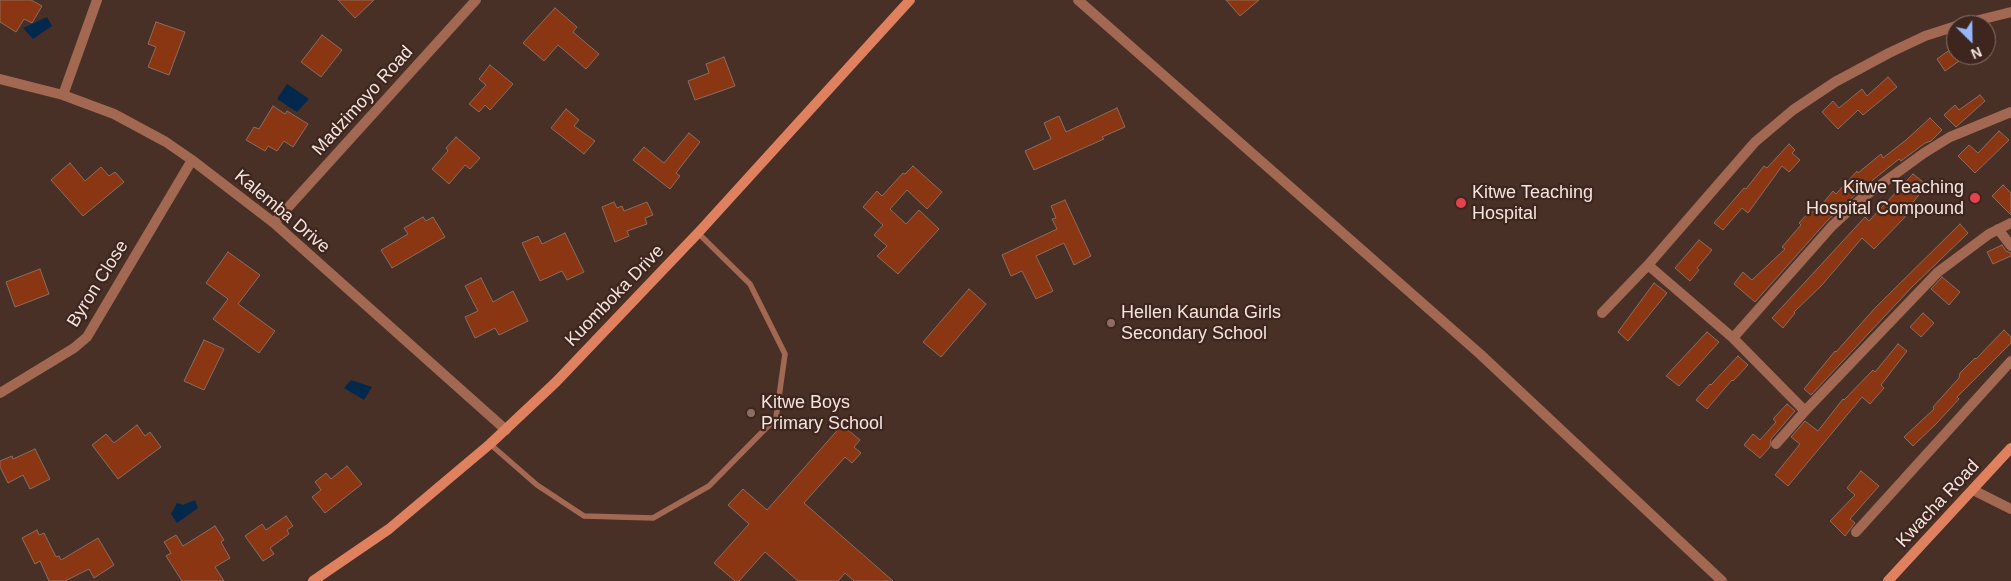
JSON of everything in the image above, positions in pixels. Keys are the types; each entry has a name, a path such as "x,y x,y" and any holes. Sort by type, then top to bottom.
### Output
{"main road":[{"name":"Kuomboka Drive","path":"313,581 389,529 506,430 556,382 698,233 910,0"},
{"name":"Kwacha Road","path":"1888,581 2011,448"}],"street":[{"path":"63,95 97,0"},
{"name":"Madzimoyo Road","path":"274,223 476,0"},
{"path":"1078,0 1480,354 1722,581"},
{"path":"1996,16 2011,12"},
{"path":"1602,312 1648,265 1755,142 1793,110 1835,82 1888,53 1946,29"},
{"name":"Kalemba Drive","path":"0,79 63,95 114,114 166,142 192,160 274,223 506,430"},
{"path":"1733,338 1826,232 1861,199 1924,153 1950,137 2011,112"},
{"name":"Byron Close","path":"0,393 74,348 87,337 192,160"},
{"path":"1776,444 1805,411 1938,272 2011,223"},
{"path":"1998,230 2011,246"},
{"path":"1648,265 1733,338 1805,411"},
{"path":"1856,532 2011,361"},
{"path":"1973,490 2011,509"}],"lane":[{"path":"490,444 537,485 584,516 653,518 710,486 776,418 785,354 750,284 698,233"}],"water":[{"path":"47,17 52,26 33,39 23,28"},
{"path":"287,84 309,99 297,112 277,99"},
{"path":"351,380 372,387 364,400 344,388"},
{"path":"195,500 198,508 177,523 171,514 177,503 183,505"}],"building":[{"path":"0,0 31,0 42,6 32,23 24,19 16,32 0,22"},
{"path":"338,0 374,0 355,18"},
{"path":"1226,0 1259,0 1240,16"},
{"path":"555,8 577,27 573,32 599,54 586,69 558,45 544,61 523,43"},
{"path":"156,22 185,32 169,75 148,67 156,47 148,44"},
{"path":"322,35 342,50 321,77 301,62"},
{"path":"1946,53 1946,65 1953,65 1945,71 1937,59"},
{"path":"724,57 735,86 695,100 688,81 709,73 706,64"},
{"path":"490,65 513,84 490,110 485,105 479,112 469,104 486,85 479,79"},
{"path":"1888,77 1897,87 1863,115 1858,110 1838,129 1822,112 1833,101 1839,108 1862,89 1867,96"},
{"path":"1980,95 1985,101 1956,127 1944,115 1955,105 1959,110"},
{"path":"273,106 285,114 287,111 308,124 293,147 284,141 277,151 268,146 265,151 246,140 254,127 259,129"},
{"path":"1117,108 1125,127 1102,137 1104,139 1034,170 1025,151 1051,139 1044,123 1059,116 1066,132"},
{"path":"566,109 579,120 574,126 595,141 584,154 551,128"},
{"path":"1930,118 1942,130 1931,141 1925,143 1901,161 1899,159 1858,192 1827,221 1755,302 1734,284 1743,272 1752,280 1785,249 1782,247 1811,210 1815,213 1833,191 1836,194 1857,171 1858,173 1881,154 1883,158"},
{"path":"1999,131 2009,140 1975,173 1958,156 1969,145 1978,153"},
{"path":"689,133 700,142 676,173 680,176 670,189 633,160 644,147 664,163"},
{"path":"456,137 480,158 470,169 465,165 449,184 432,169 448,151 446,148"},
{"path":"1789,144 1795,150 1792,153 1800,160 1789,172 1782,166 1748,213 1742,208 1723,230 1714,223 1744,188 1746,189 1764,166 1767,168"},
{"path":"70,163 85,181 101,167 109,176 115,172 124,182 83,216 51,180"},
{"path":"913,166 942,192 927,209 907,190 890,209 906,224 919,210 939,229 898,274 877,256 887,246 874,235 883,225 863,207 877,191 882,196 903,173 905,174"},
{"path":"1913,174 1927,185 1905,212 1907,215 1874,249 1862,238 1822,285 1794,312 1783,328 1772,318 1865,217 1869,221"},
{"path":"2003,185 2011,193 2011,215 1992,196"},
{"path":"1065,200 1091,256 1074,265 1064,243 1036,256 1053,291 1036,299 1022,271 1011,276 1002,255 1057,229 1052,219 1056,218 1051,206"},
{"path":"614,202 617,208 622,206 624,211 647,202 653,215 645,218 647,224 627,231 629,236 615,242 602,207"},
{"path":"423,217 426,221 433,217 445,237 392,268 381,250 408,234 404,228"},
{"path":"1960,224 1968,233 1912,287 1811,395 1804,389 1835,351 1875,308"},
{"path":"565,233 584,272 567,280 562,271 540,281 522,243 538,236 542,244"},
{"path":"1699,240 1712,250 1697,268 1699,270 1690,281 1675,268"},
{"path":"2002,245 2006,251 2011,253 2011,256 1993,264 1987,252"},
{"path":"228,252 260,275 238,304 275,331 259,353 213,319 228,299 206,283"},
{"path":"40,269 49,294 15,307 6,282"},
{"path":"1942,277 1960,292 1949,305 1931,289"},
{"path":"481,278 493,302 513,291 528,321 499,335 495,328 475,338 465,317 478,311 465,286"},
{"path":"1654,283 1667,293 1628,341 1618,332"},
{"path":"969,289 986,304 941,357 923,342"},
{"path":"1923,313 1934,323 1921,337 1910,327"},
{"path":"2004,330 2011,337 2011,343 1957,397 1959,399 1913,446 1904,437 1934,409 1933,407 1959,378 1960,373"},
{"path":"1707,332 1719,342 1679,386 1666,376"},
{"path":"204,340 224,349 204,390 184,381"},
{"path":"1898,344 1907,351 1881,385 1884,388 1870,404 1862,397 1788,486 1775,475 1800,444 1791,437 1805,421 1818,431 1843,399 1873,370 1875,372"},
{"path":"1738,356 1748,365 1707,409 1696,400"},
{"path":"1787,404 1795,411 1771,439 1770,447 1760,458 1744,445 1753,434 1760,440 1776,422 1773,419"},
{"path":"137,425 145,436 150,432 161,447 118,479 92,445 106,434 114,443"},
{"path":"842,425 860,440 854,447 861,453 852,463 845,457 804,503 893,581 854,581 845,573 838,581 798,581 765,552 739,581 735,581 714,563 749,524 728,505 743,489 767,510"},
{"path":"35,449 50,479 30,489 23,475 8,483 0,467 0,461 12,456 13,459"},
{"path":"347,466 362,484 325,513 312,497 321,490 315,482 326,473 331,479"},
{"path":"1861,471 1879,486 1850,519 1855,523 1845,536 1830,521 1855,495 1847,488"},
{"path":"286,516 293,526 287,530 289,534 270,548 274,554 263,561 245,536 262,524 266,530"},
{"path":"215,526 224,540 221,542 230,558 215,567 224,581 182,581 166,556 171,553 164,542 176,535 183,546"},
{"path":"37,530 39,535 44,533 56,557 59,556 61,560 98,538 114,565 94,578 89,569 65,581 49,581 40,561 35,564 22,538"}],"place":[{"name":"Kitwe Teaching Hospital Compound","path":"1975,198"},
{"name":"Kitwe Teaching Hospital","path":"1461,203"},
{"name":"Hellen Kaunda Girls Secondary School","path":"1111,323"},
{"name":"Kitwe Boys Primary School","path":"751,413"}]}
